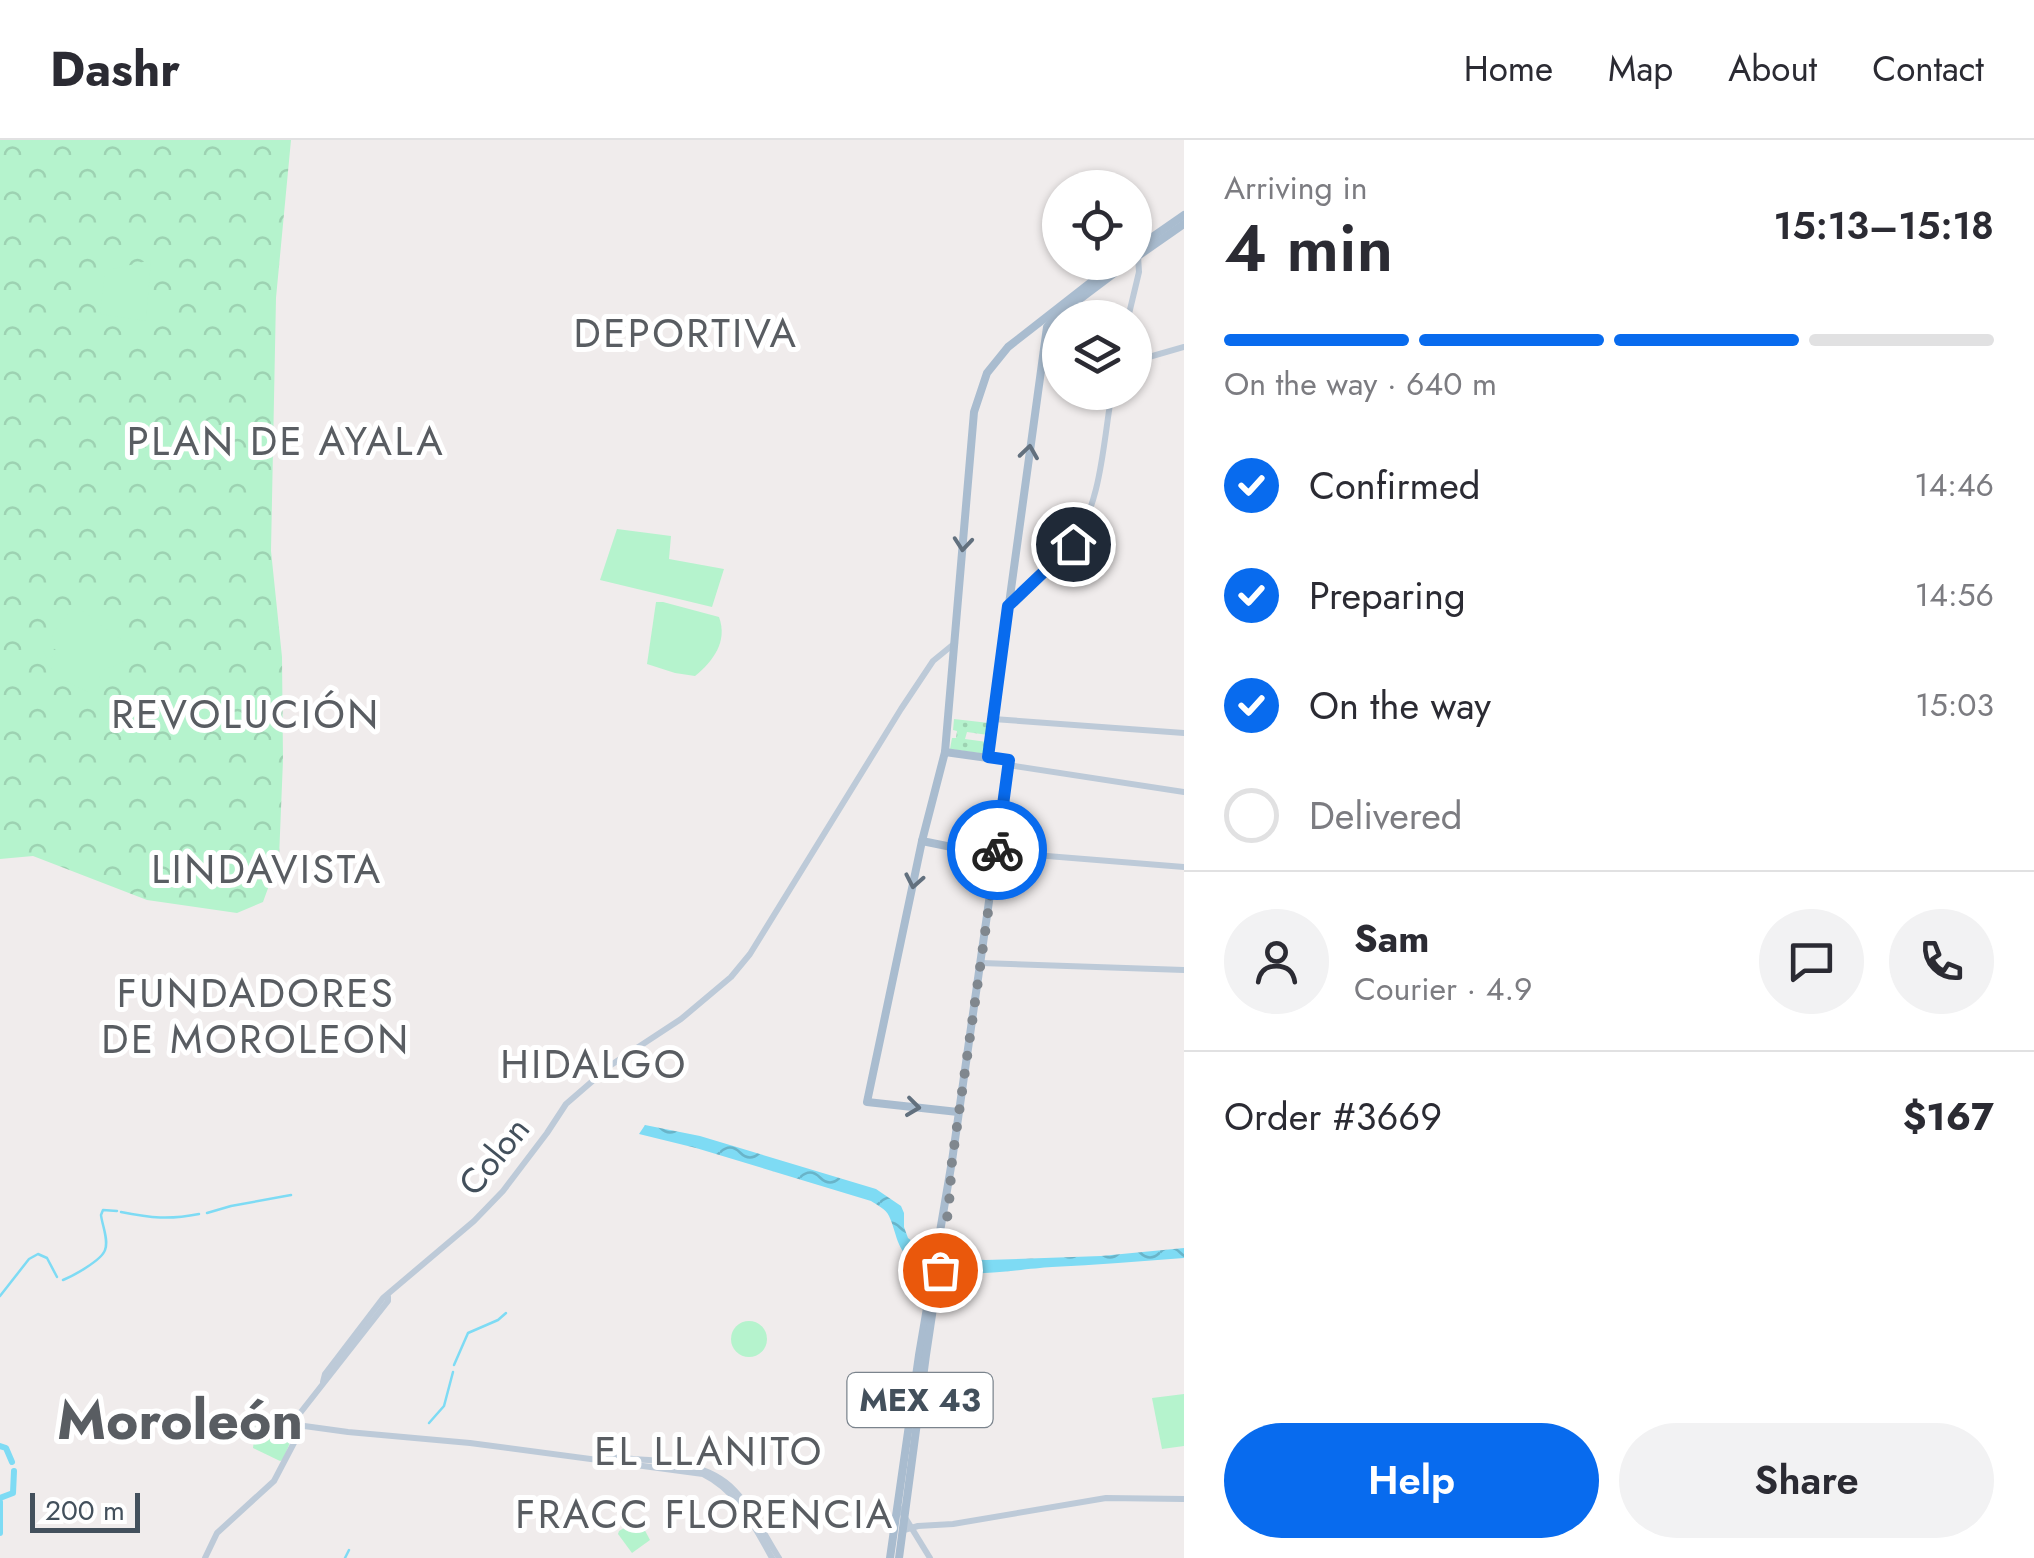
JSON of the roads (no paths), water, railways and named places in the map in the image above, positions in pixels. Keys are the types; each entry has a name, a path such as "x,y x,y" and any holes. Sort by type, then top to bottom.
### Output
{"main road":[{"path":"1152,241 1184,215"},
{"path":"1152,244 1184,224"},
{"path":"1075,300 1097,280"},
{"path":"1089,287 1100,280"},
{"path":"988,757 1042,325"},
{"path":"958,1112 867,1102 922,841 946,752 975,406 991,366 1008,347 1042,325"},
{"path":"946,752 1009,763"},
{"name":"MEX 43","path":"901,1517 949,1204 958,1112 1009,763"},
{"path":"922,841 996,854"},
{"name":"MEX 43","path":"899,1558 903,1529 898,1506 919,1355 937,1270"},
{"name":"MEX 43","path":"890,1558 903,1529"}],"street":[{"path":"1152,356 1184,346"},
{"path":"1008,606 1079,535 1099,472 1109,410"},
{"name":"Colon","path":"297,1425 302,1409 388,1301 388,1296 474,1221 502,1191 566,1104 611,1065 654,1039 731,977 750,954 933,661 956,642"},
{"path":"992,719 1184,733"},
{"path":"1009,763 1184,792"},
{"path":"996,854 1184,867"},
{"path":"981,963 1184,970"},
{"path":"205,1558 216,1534 274,1482 296,1439 297,1425 696,1472 715,1480 736,1499 776,1558"},
{"path":"903,1529 1106,1498 1184,1499"},
{"path":"901,1517 903,1529 930,1558"}],"water":[{"path":"645,1125 700,1136 876,1189 901,1206 908,1238 934,1258 1101,1256 1184,1248 1184,1258 981,1273 943,1272 914,1262 898,1241 888,1214 871,1201 639,1134"}],"waterway":[{"path":"207,1213 291,1195"},
{"path":"63,1280 103,1254 106,1242 101,1215 103,1210 117,1211"},
{"path":"121,1212 160,1217 199,1214"},
{"path":"0,1296 29,1259 38,1254 47,1258 57,1277"},
{"path":"454,1365 468,1333 506,1313"},
{"path":"429,1423 444,1406 453,1372"},
{"path":"0,1446 6,1448 12,1462"},
{"path":"0,1498 13,1493 14,1471"},
{"path":"0,1502 0,1533"},
{"path":"345,1558 349,1550"}],"district":[{"name":"DEPORTIVA","path":"686,333"},
{"name":"PLAN DE AYALA","path":"286,441"},
{"name":"REVOLUCIÓN","path":"246,714"},
{"name":"LINDAVISTA","path":"267,869"},
{"name":"FUNDADORES DE MOROLEON","path":"256,1016"},
{"name":"HIDALGO","path":"594,1064"},
{"name":"Moroleón","path":"180,1420"},
{"name":"EL LLANITO","path":"709,1451"},
{"name":"FRACC FLORENCIA","path":"705,1514"}]}
